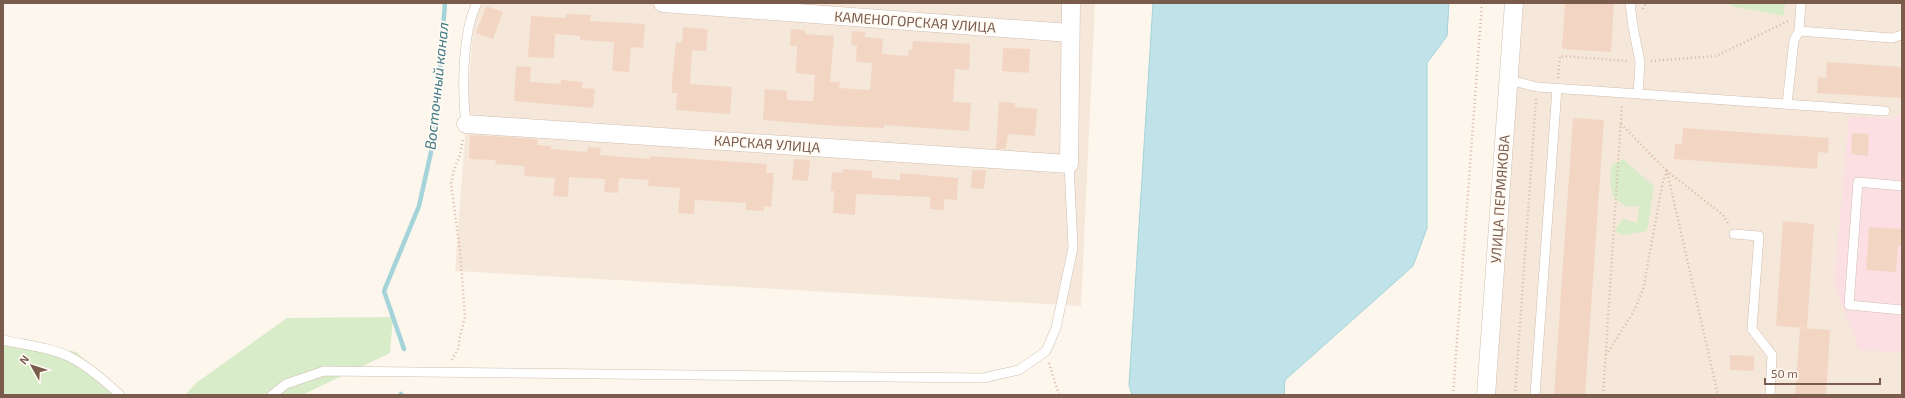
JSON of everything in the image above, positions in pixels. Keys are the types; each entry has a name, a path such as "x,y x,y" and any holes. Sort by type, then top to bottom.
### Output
{"street":[{"name":"КАМЕНОГОРСКАЯ УЛИЦА","path":"663,3 1070,33"},
{"path":"1069,164 1071,3"},
{"name":"УЛИЦА ПЕРМЯКОВА","path":"1486,395 1514,3"},
{"name":"КАРСКАЯ УЛИЦА","path":"466,124 1069,164"}],"lane":[{"path":"466,124 463,97 468,31 477,3"},
{"path":"1630,3 1632,27 1640,62 1638,94"},
{"path":"1787,104 1794,40 1799,31 1801,3"},
{"path":"1799,31 1892,38 1902,35"},
{"path":"1509,80 1537,87 1885,111"},
{"path":"1535,395 1557,88"},
{"path":"272,395 286,384 324,371 983,378 1019,370 1046,351 1056,328 1073,248 1069,164"},
{"path":"1902,186 1858,182 1849,305 1902,310"},
{"path":"1734,234 1759,236 1752,329 1772,355 1770,395"},
{"path":"3,340 52,351 70,357 102,379 120,395"}],"path":[{"path":"1453,395 1482,3"},
{"path":"1557,88 1560,56 1640,62 1716,56 1800,15"},
{"path":"1515,395 1537,87"},
{"path":"1603,395 1623,93"},
{"path":"446,372 459,347 459,340 466,316 460,251 451,183 460,155 466,124"},
{"path":"1621,124 1667,172 1723,215 1734,234"},
{"path":"1606,356 1633,313 1643,290 1662,181 1667,172"},
{"path":"1667,172 1718,395"},
{"path":"1046,351 1059,395"}],"shaded area":[{"path":"475,3 1095,3 1081,306 455,271"},
{"path":"1522,3 1902,3 1902,395 1494,395"},
{"path":"1897,115 1902,115 1902,352 1859,350 1834,284 1849,116 1892,119"}],"green space":[{"path":"1732,3 1785,3 1784,16 1731,6"},
{"path":"1623,159 1654,186 1647,231 1623,235 1615,230 1623,219 1637,223 1639,206 1627,207 1613,197 1610,182 1612,165"},
{"path":"393,317 390,353 302,395 185,395 196,383 287,318"},
{"path":"3,338 76,352 125,395 3,395"}],"water":[{"path":"1153,3 1449,3 1447,36 1427,63 1427,228 1413,266 1285,380 1284,395 1132,395 1129,385"}],"building":[{"path":"1565,3 1614,3 1611,52 1562,49"},
{"path":"486,6 503,12 493,39 476,33"},
{"path":"566,14 591,15 590,21 645,24 643,48 631,47 629,72 612,71 614,42 580,40 580,36 555,34 554,58 528,57 531,16 566,18"},
{"path":"683,27 708,29 706,51 692,50 690,84 732,87 730,114 676,110 677,93 672,93 672,81 676,42 682,43"},
{"path":"791,29 805,30 805,34 834,36 830,82 840,82 839,88 870,90 872,63 856,62 857,46 851,45 852,31 865,32 865,37 883,39 882,54 908,56 909,50 912,50 913,41 970,44 969,70 955,69 953,102 971,103 969,131 884,125 884,128 837,126 763,120 765,89 787,91 787,100 813,101 815,75 796,73 797,46 790,46"},
{"path":"1003,48 1030,49 1029,73 1002,71"},
{"path":"1827,62 1902,67 1902,98 1817,93 1818,77 1826,78"},
{"path":"516,66 531,67 530,82 561,84 561,80 583,82 582,88 595,89 593,108 514,101"},
{"path":"999,102 1015,103 1014,107 1037,109 1035,136 1008,134 1006,149 996,149"},
{"path":"1573,118 1604,120 1585,395 1554,395"},
{"path":"1683,128 1829,138 1828,153 1818,152 1817,169 1674,159 1675,144 1682,144"},
{"path":"1852,133 1869,134 1868,156 1851,154"},
{"path":"470,135 538,139 537,145 551,146 551,149 587,152 588,147 601,148 600,155 650,159 650,156 767,164 766,173 774,173 771,207 764,206 764,211 746,210 746,203 695,200 694,214 678,213 680,188 648,186 649,180 619,178 618,193 604,192 605,179 569,177 568,197 553,196 555,178 524,176 525,166 495,164 496,160 469,159"},
{"path":"794,159 810,160 808,181 792,180"},
{"path":"843,169 872,171 872,178 900,180 900,173 958,178 957,200 944,199 944,210 930,209 930,197 856,194 855,215 833,213 834,191 831,191 832,172 843,173"},
{"path":"972,170 986,170 984,189 971,188"},
{"path":"1783,221 1814,224 1807,328 1776,326"},
{"path":"1869,227 1902,229 1902,246 1898,245 1896,272 1866,270"},
{"path":"1800,328 1830,330 1826,395 1795,395"},
{"path":"1730,355 1754,356 1754,371 1730,370"}],"waterway":[{"name":"Восточный канал","path":"404,349 384,291 419,206 435,134 445,3"}]}
